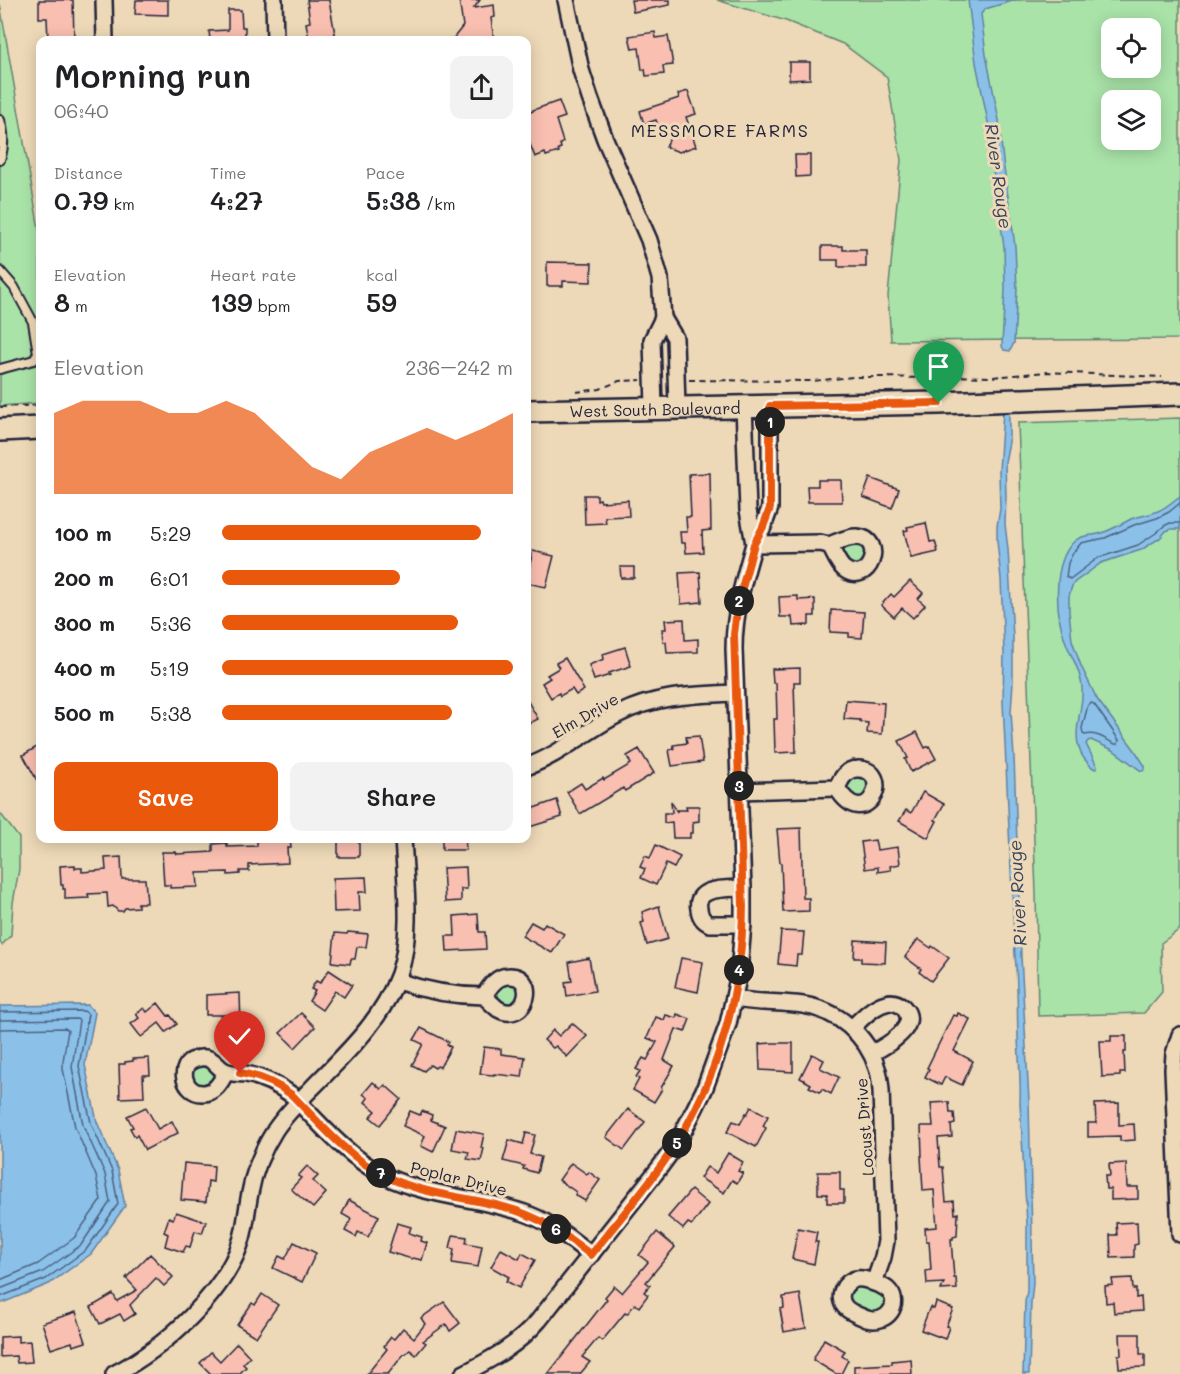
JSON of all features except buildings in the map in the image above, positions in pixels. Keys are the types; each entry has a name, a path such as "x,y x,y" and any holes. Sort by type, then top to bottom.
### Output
{"main road":[{"name":"West South Boulevard","path":"531,411 939,403 1180,394"},
{"path":"0,430 36,428"}],"street":[{"path":"104,0 105,36"},
{"path":"274,0 275,36"},
{"path":"566,0 574,42 590,98 656,260 660,278 663,318 675,338 677,408"},
{"path":"654,408 652,340 663,318"},
{"path":"653,364 675,363"},
{"path":"744,406 748,510 754,544"},
{"path":"463,1374 497,1357 520,1340 539,1320 660,1167 681,1136 704,1090 728,1024 739,974 743,924 735,693 735,618 754,544 770,508 770,406"},
{"path":"754,544 820,543 830,545"},
{"name":"Elm Drive","path":"531,765 545,759 616,715 644,703 677,696 735,693"},
{"path":"739,791 837,788"},
{"path":"114,1374 140,1359 178,1330 224,1276 243,1236 253,1179 263,1152 283,1119 363,1035 385,1006 397,981 406,936 403,843"},
{"path":"743,888 709,891 699,900 698,906 701,917 710,924 743,924"},
{"path":"397,981 441,993 484,996"},
{"name":"Locust Drive","path":"734,999 817,1008 852,1028 872,1053 878,1069 881,1090 887,1225 883,1257 874,1282"},
{"path":"852,1028 864,1017 888,1002 900,1005 905,1010 908,1016 905,1030 872,1053"},
{"path":"1180,1035 1174,1054 1173,1069 1180,1234"},
{"name":"Poplar Drive","path":"226,1072 247,1074 268,1080 283,1089 354,1155 384,1175 417,1189 501,1206 531,1216 563,1233 591,1255"}],"lane":[{"path":"0,120 4,145 0,160"},
{"path":"0,272 14,287 33,322 36,341"},
{"path":"0,369 34,360 36,356"}],"path":[{"path":"692,380 812,381 853,377 974,377 1047,372 1165,377"},
{"path":"573,392 600,389 619,381 637,381"},
{"path":"0,407 36,405"}],"green space":[{"path":"717,0 1180,0 1180,339 891,341 888,296 901,160 887,77 843,44 786,21"},
{"path":"0,4 36,212 36,403 0,406"},
{"path":"1180,418 1180,929 1161,943 1162,992 1144,1013 1038,1016 1036,893 1018,423"},
{"path":"854,544 862,547 865,555 862,563 854,566 846,563 843,555 846,547"},
{"path":"858,776 866,779 869,787 866,795 858,798 850,795 847,787 850,779"},
{"path":"0,813 19,838 19,869 13,903 11,935 2,945 0,942"},
{"path":"509,983 517,986 520,994 517,1002 509,1005 501,1002 498,994 501,986"},
{"path":"202,1064 210,1067 213,1075 210,1083 202,1086 194,1083 191,1075 194,1067"},
{"path":"858,1285 876,1291 884,1297 884,1307 879,1313 863,1310 852,1304 849,1291"}],"water":[{"name":"River Rouge","path":"968,0 1016,0 985,9 981,14 986,55 999,120 1015,246 1017,289 1014,343 1010,351 1004,350 1002,346 1005,289 1004,247 988,122 976,63"},
{"name":"River Rouge","path":"1003,412 1009,412 1009,442 1005,462 1005,524 1013,637 1011,712 1029,1101 1033,1283 1029,1374 1023,1374 1027,1224 1003,702 1001,579 997,541"},
{"path":"1180,496 1180,529 1166,531 1160,538 1141,550 1101,563 1072,586 1069,596 1069,612 1072,640 1081,666 1097,699 1145,766 1143,771 1140,770 1113,750 1091,740 1086,744 1097,766 1095,769 1083,757 1077,738 1082,700 1081,681 1079,671 1066,643 1060,620 1057,594 1060,568 1064,556 1077,539 1102,533 1131,519 1151,514"},
{"path":"88,1005 95,1013 85,1065 97,1122 118,1170 125,1206 91,1254 49,1284 0,1304 0,1006"}],"district":[{"name":"MESSMORE FARMS","path":"720,130"}],"route":[{"path":"240,1073 268,1080 292,1095 341,1144 368,1166 384,1175 417,1189 501,1206 531,1216 563,1233 591,1255 660,1167 681,1136 704,1090 720,1050 734,999 742,947 743,907 734,634 738,603 754,544 770,508 770,406 939,403"}]}
